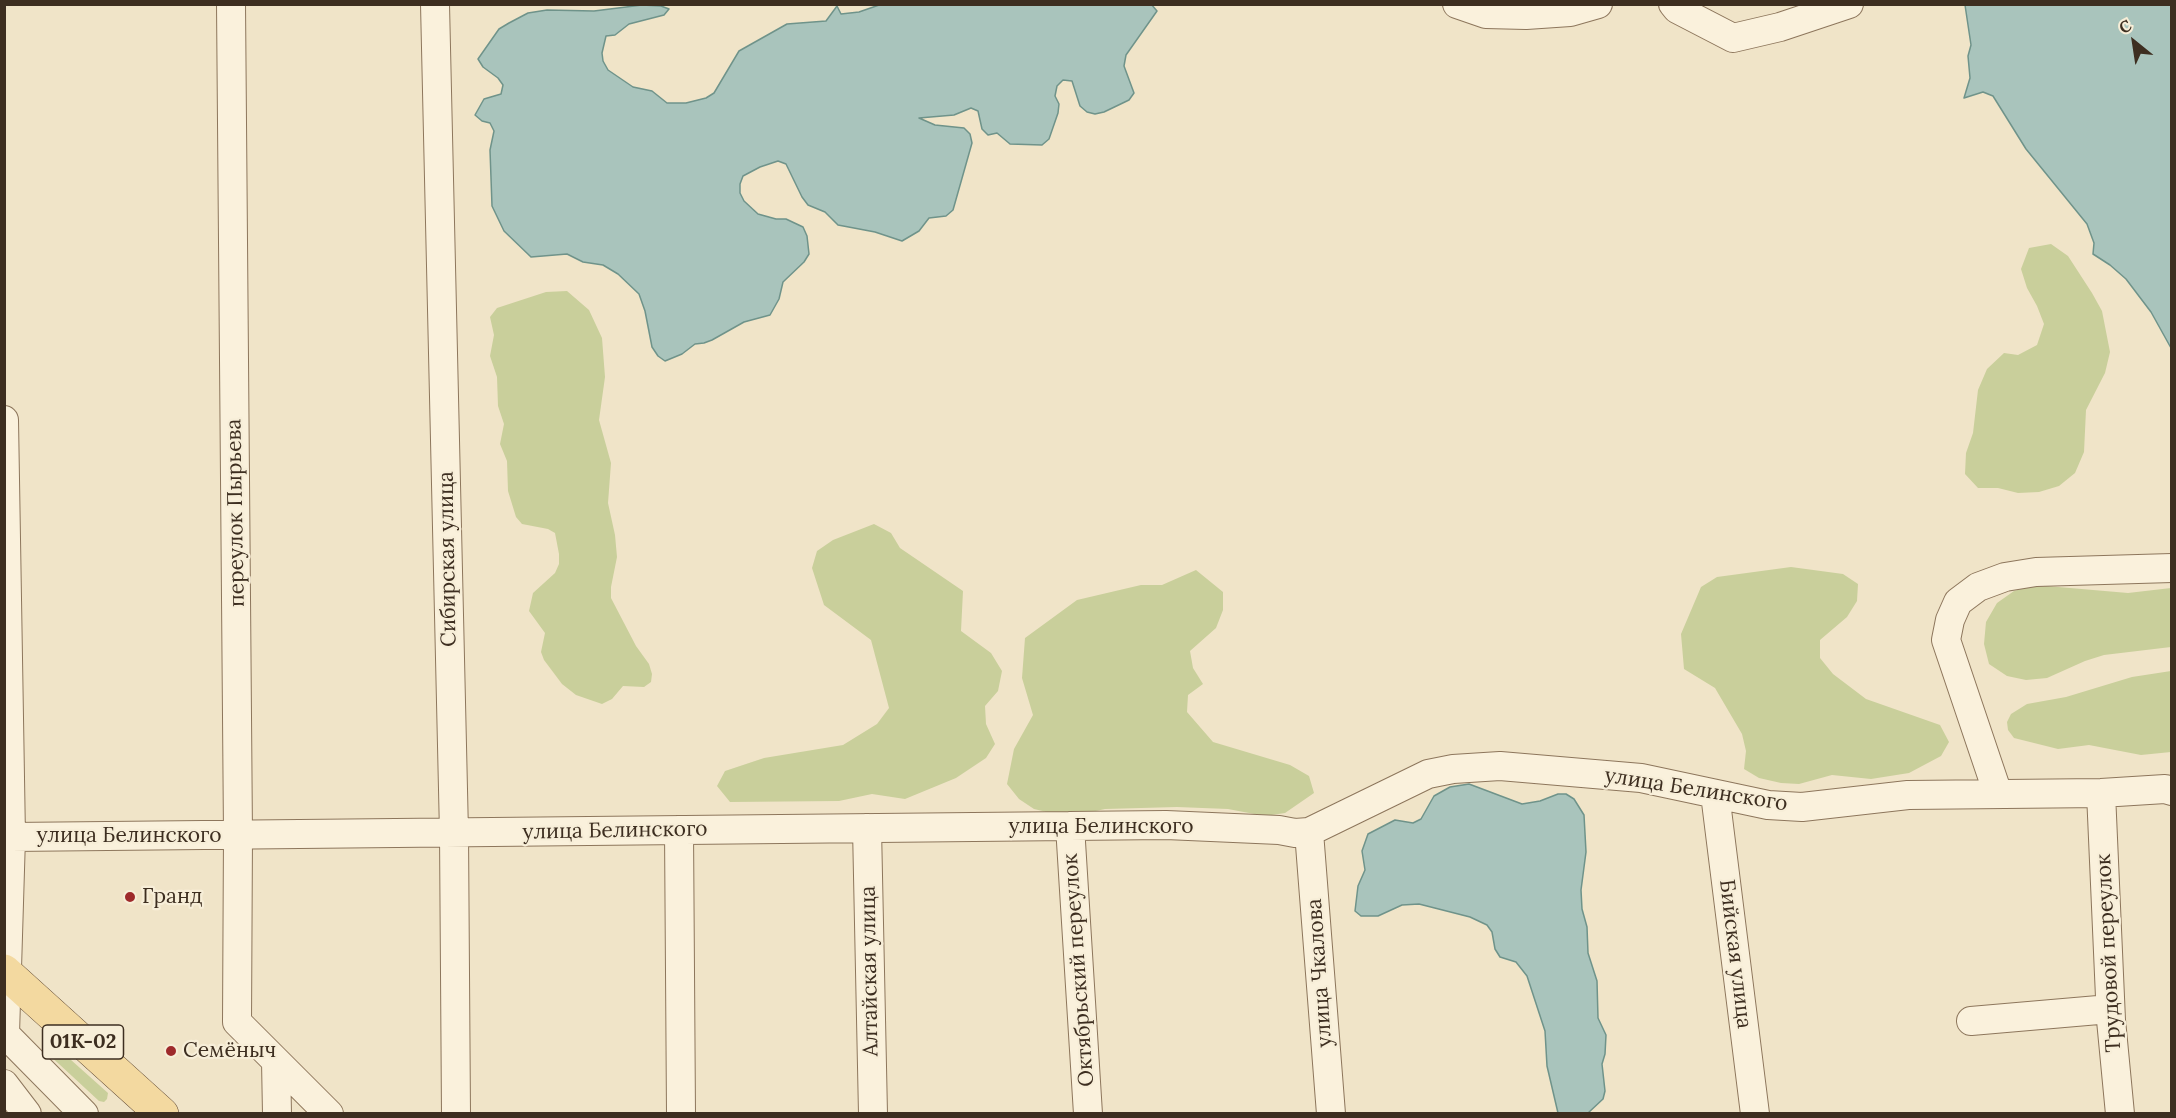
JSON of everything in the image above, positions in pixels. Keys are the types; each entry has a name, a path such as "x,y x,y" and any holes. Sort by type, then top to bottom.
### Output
{"main road":[{"name":"01К-02","path":"6,972 160,1113"}],"street":[{"name":"переулок Пырьева","path":"231,4 238,836 237,1022 276,1061"},
{"name":"Сибирская улица","path":"435,4 454,833 456,1113"},
{"path":"1457,4 1486,14 1526,15 1570,12 1598,4"},
{"path":"1675,7 1733,38 1780,27 1849,4"},
{"path":"4,420 8,835 4,1048"},
{"path":"1998,794 1946,640 1950,620 1958,602 1978,587 2005,577 2026,574 2172,568"},
{"name":"улица Белинского","path":"8,835 238,836 1166,825 1279,830 1295,833 1309,832 1428,774 1453,769 1500,766 1641,778 1768,805 1802,807 1908,795 2101,793 2165,789 2172,791"},
{"name":"Трудовой переулок","path":"2101,793 2110,1009 2120,1113"},
{"name":"Бийская улица","path":"1715,794 1755,1113"},
{"name":"Октябрьский переулок","path":"1070,826 1088,1113"},
{"name":"Алтайская улица","path":"867,828 873,1113"},
{"path":"679,830 681,1113"},
{"name":"улица Чкалова","path":"1309,832 1331,1113"},
{"path":"1971,1021 2110,1009"},
{"path":"5,1034 81,1113"},
{"path":"276,1061 277,1113"},
{"path":"276,1061 329,1113"},
{"path":"4,1084 27,1113"}],"green space":[{"path":"2051,244 2068,256 2102,311 2110,352 2105,373 2086,410 2084,452 2075,473 2059,486 2039,492 2018,493 1998,488 1978,488 1965,474 1966,453 1973,433 1978,390 1987,369 2004,353 2018,355 2037,345 2044,324 2021,269 2029,248"},
{"path":"567,291 589,310 602,338 605,377 599,420 611,463 608,503 617,557 611,598 636,646 649,664 652,674 651,682 644,687 623,686 612,699 602,704 576,695 562,684 544,660 541,652 545,633 529,611 533,593 555,573 559,564 559,554 555,533 548,529 522,524 516,517 508,491 507,461 500,444 504,424 498,406 497,377 490,356 494,335 490,317 497,308 546,292"},
{"path":"874,524 891,533 900,548 963,591 961,631 991,653 1002,671 998,691 985,706 986,724 995,744 986,758 956,778 905,799 872,794 839,801 730,802 717,786 725,771 764,758 843,745 877,724 889,708 871,640 824,605 812,568 817,551 833,540"},
{"path":"1791,567 1843,574 1858,584 1857,601 1847,617 1820,640 1820,658 1833,674 1866,699 1940,725 1949,742 1941,756 1909,773 1871,779 1832,775 1799,784 1759,778 1744,769 1746,751 1742,734 1715,688 1684,669 1681,634 1701,587 1717,577"},
{"path":"1196,570 1223,592 1223,610 1216,628 1190,651 1193,668 1203,684 1188,695 1187,712 1213,742 1290,765 1309,776 1314,793 1285,813 1265,816 1228,809 1177,807 1105,809 1068,817 1034,809 1019,799 1007,784 1014,749 1033,715 1022,678 1025,638 1077,600 1141,585 1162,585"},
{"path":"2035,585 2128,593 2171,588 2171,647 2104,655 2047,678 2026,680 2007,676 1989,664 1984,644 1986,622 1997,603 2014,591"},
{"path":"2171,671 2171,752 2141,755 2089,745 2058,749 2014,738 2008,730 2007,722 2011,714 2027,704 2066,697 2132,677"},
{"path":"49,1043 52,1043 108,1093 104,1102 99,1101 46,1052 45,1049"}],"water":[{"path":"882,4 1151,4 1157,11 1126,55 1124,66 1134,93 1129,100 1104,112 1095,114 1087,112 1080,106 1072,81 1063,80 1057,86 1055,96 1059,104 1058,113 1049,139 1042,145 1010,144 997,133 988,135 982,129 978,111 971,108 954,115 919,118 935,125 964,128 970,134 972,143 953,210 946,216 929,218 919,231 902,241 875,232 838,225 825,212 808,205 786,164 778,161 743,176 740,193 744,201 758,214 786,219 803,227 807,236 809,254 783,282 779,299 770,315 744,322 712,340 695,344 682,354 665,361 652,347 639,294 618,274 603,265 583,262 567,254 531,257 504,231 492,206 490,150 494,131 490,123 482,121 475,115 484,99 501,94 503,85 498,78 483,67 478,59 499,29 528,13 547,10 594,11 642,5 669,9 664,15 629,24 615,35 606,36 602,53 603,61 608,70 633,87 652,91 667,103 686,103 706,98 714,93 739,51 787,24 826,21 837,6 841,14 859,12"},
{"path":"1965,5 2171,5 2171,348 2151,312 2126,279 2093,254 2094,243 2087,224 2026,149 1993,96 1983,92 1964,98 1970,78 1968,56 1971,45"},
{"path":"1469,784 1522,804 1566,794 1574,799 1584,815 1586,852 1581,890 1582,909 1587,927 1588,953 1597,981 1598,1018 1606,1035 1602,1064 1605,1091 1603,1099 1588,1113 1558,1113 1547,1066 1545,1031 1527,976 1516,962 1500,957 1495,949 1492,932 1487,925 1470,917 1419,904 1402,905 1378,916 1361,916 1355,911 1358,886 1365,870 1362,851 1368,834 1395,820 1413,823 1421,819 1434,796 1450,787"}],"place":[{"name":"Гранд","path":"130,897"},
{"name":"Семёныч","path":"171,1051"}]}
